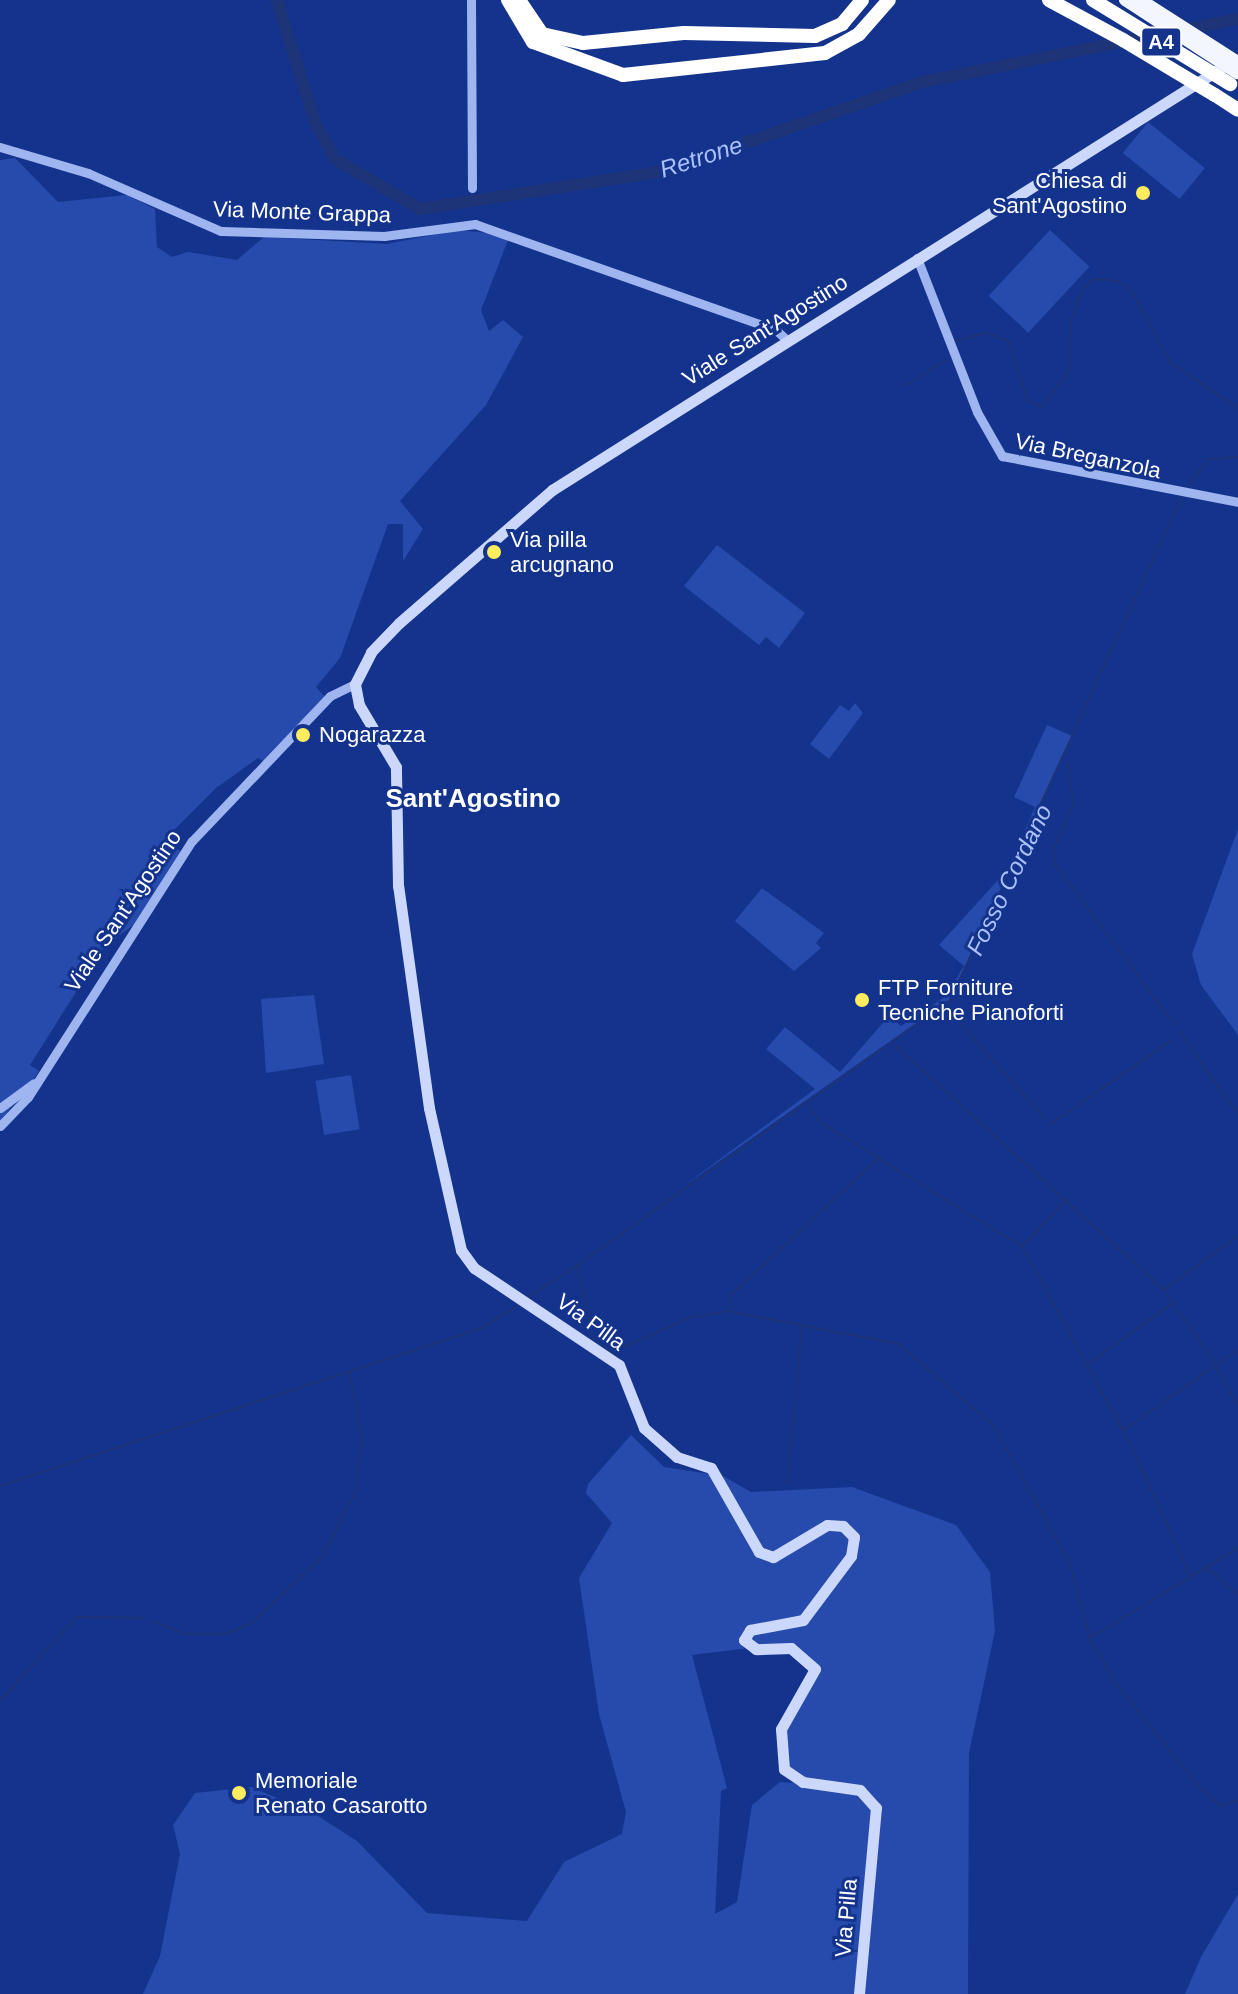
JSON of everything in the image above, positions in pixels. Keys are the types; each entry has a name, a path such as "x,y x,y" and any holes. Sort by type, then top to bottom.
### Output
{"highway":[{"path":"508,0 533,42 597,71 796,59 850,41 889,0"},
{"path":"519,0 532,26 566,42 824,35 862,0"},
{"path":"776,36 823,27 851,0"},
{"path":"796,59 846,32 871,0"},
{"path":"1049,0 1123,40"},
{"name":"A4","path":"1058,0 1238,110"},
{"name":"A4","path":"1093,0 1235,82"},
{"path":"1125,0 1235,82"},
{"path":"1141,0 1238,60"}],"main road":[{"name":"Viale Sant'Agostino","path":"355,689 390,633 512,520 917,258 1238,60"},
{"name":"Via Pilla","path":"355,689 396,767 398,886 450,1229 474,1268 619,1365 644,1428 677,1457 711,1468 759,1552 773,1557 827,1525 843,1526 854,1537 851,1556 803,1620 750,1630 744,1640 756,1649 791,1648 815,1669 781,1729 784,1769 803,1782 860,1790 876,1808 859,1994"}],"street":[{"path":"471,0 472,188"},
{"name":"Via Monte Grappa","path":"0,147 88,173 221,231 384,236 475,224 776,330 788,341"},
{"name":"Via Breganzola","path":"917,258 998,452 1177,493 1238,502"},
{"name":"Viale Sant'Agostino","path":"0,1126 37,1081 192,841 330,696 355,689"},
{"path":"0,1108 37,1081"}],"shaded area":[{"path":"1148,122 1205,168 1180,199 1123,153"},
{"path":"15,158 58,202 127,195 155,209 157,247 172,257 188,252 237,260 264,237 387,244 457,230 510,235 481,310 489,331 503,320 523,337 486,405 400,501 423,529 403,561 403,524 388,524 340,658 316,687 325,697 266,763 258,758 216,788 166,838 183,854 139,921 105,946 30,1065 39,1071 0,1121 0,160"},
{"path":"1050,230 1089,267 1028,333 989,296"},
{"path":"717,545 805,613 779,648 766,637 759,645 684,586"},
{"path":"855,703 863,713 829,759 810,744 840,705 849,711"},
{"path":"1047,725 1072,736 949,1000 678,1190 815,1089 766,1049 785,1027 840,1072 889,1016 901,1026 946,996 964,966 939,945 1007,870 1035,807 1014,797"},
{"path":"1238,829 1238,1035 1201,985 1192,954"},
{"path":"762,888 824,933 816,943 821,948 794,971 735,921"},
{"path":"314,995 324,1064 266,1073 261,999"},
{"path":"351,1075 360,1129 324,1135 315,1081"},
{"path":"631,1435 664,1467 723,1476 751,1492 852,1487 956,1525 990,1572 995,1631 969,1753 968,1994 143,1994 160,1956 180,1854 173,1825 195,1793 251,1787 315,1814 357,1841 427,1913 527,1921 564,1862 622,1834 626,1812 599,1714 579,1578 612,1523 586,1493 588,1484","holes":["749,1648 790,1651 812,1675 777,1735 779,1764 796,1783 780,1782 752,1805 737,1902 715,1914 721,1791 727,1788 692,1655"]},
{"path":"1238,1894 1238,1994 1185,1994 1201,1957"}],"waterway":[{"name":"Retrone","path":"277,0 315,122 335,159 420,209 665,171 922,82 1238,19"},
{"path":"957,340 987,333 1009,341 1028,401 1041,407 1069,372 1071,321 1083,289 1095,279 1118,281 1132,291 1170,362 1238,408"},
{"path":"906,385 947,360"},
{"name":"Fosso Cordano","path":"1186,489 1209,459 1238,457"},
{"name":"Fosso Cordano","path":"578,1265 950,1001 1183,495"},
{"path":"1067,762 1074,803 1053,850 1055,864 1175,1025"},
{"path":"945,1007 1046,1119"},
{"path":"1179,1031 1238,1114"},
{"path":"1051,1124 1172,1040"},
{"path":"895,1045 1164,1290"},
{"path":"809,1106 822,1123 1023,1247 1132,1447 1192,1579"},
{"path":"730,1310 731,1295 880,1157"},
{"path":"1023,1246 1067,1199"},
{"path":"1238,1236 1164,1290 1216,1365 1238,1350"},
{"path":"529,1297 578,1265 592,1336 613,1352 691,1317 728,1311 899,1344 995,1427 1071,1566 1090,1639 1116,1683 1198,1786 1221,1806 1238,1800"},
{"path":"0,1486 482,1328 521,1304"},
{"path":"1085,1366 1172,1304"},
{"path":"788,1483 802,1325"},
{"path":"1124,1430 1216,1365 1238,1407"},
{"path":"153,1621 185,1634 227,1634 252,1623 323,1556 356,1491 362,1439 350,1372"},
{"path":"1090,1638 1238,1548"},
{"path":"1209,1569 1238,1595"},
{"path":"0,1701 77,1617 144,1618"}],"place":[{"name":"Chiesa di Sant'Agostino","path":"1143,193"},
{"name":"Via pilla arcugnano","path":"494,552"},
{"name":"Nogarazza","path":"303,735"},
{"name":"FTP Forniture Tecniche Pianoforti","path":"862,1000"},
{"name":"Memoriale Renato Casarotto","path":"239,1793"}],"district":[{"name":"Sant'Agostino","path":"473,799"}]}
